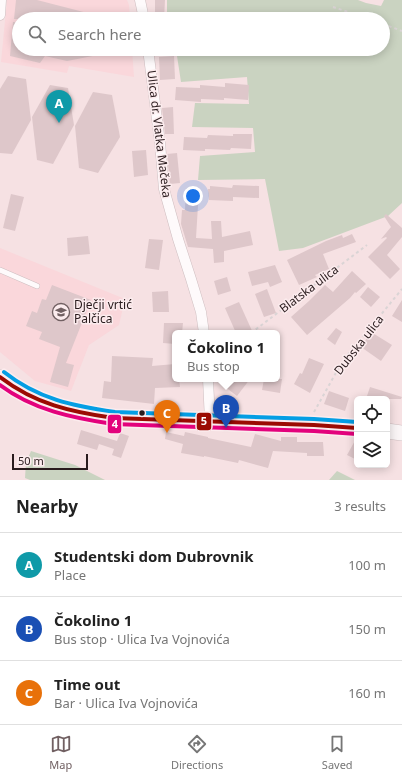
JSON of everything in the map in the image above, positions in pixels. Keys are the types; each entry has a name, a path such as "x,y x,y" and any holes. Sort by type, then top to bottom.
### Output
{"main road":[{"path":"0,377 19,390 55,406 76,412 114,418 354,428"},
{"path":"390,431 402,433"}],"street":[{"path":"0,15 2,0"},
{"path":"140,0 143,12"},
{"name":"Ulica dr. Vlatka Mačeka","path":"149,56 160,143 164,189 201,312 204,330"},
{"path":"208,382 210,421"}],"lane":[{"path":"0,270 37,286"}],"path":[{"path":"333,7 348,12"},
{"path":"390,27 402,31"},
{"name":"Blatska ulica","path":"255,330 367,245"},
{"name":"Dubska ulica","path":"314,425 314,412 342,362 402,289"}],"shaded area":[{"path":"7,0 127,0 130,12 12,12 12,56 132,56 134,77 69,66 67,73 1,62"},
{"name":"Dječji vrtić Palčica","path":"0,248 125,299 119,325 89,345 71,391 35,381 0,352"}],"green space":[{"path":"167,0 358,0 381,6 384,0 402,0 402,203 388,216 303,248 279,251 265,179 198,180 200,156 255,152 253,128 192,127 195,103 249,104 247,77 181,82 177,56 390,56 390,12 167,12"},
{"path":"31,451 75,465 105,480 30,480 25,478 26,463"},
{"path":"337,471 355,480 329,480"}],"building":[{"path":"16,0 37,0 84,12 15,12"},
{"path":"155,0 165,0 164,12 155,12"},
{"path":"12,33 12,56 45,56 40,63 10,56"},
{"path":"45,56 93,56 67,61"},
{"path":"174,56 175,79 160,80 159,57"},
{"path":"8,76 26,79 31,120 12,154 0,153 0,89"},
{"path":"225,83 249,85 248,100 224,98 224,100 201,99 201,102 175,100 176,87 200,88 200,85 225,87"},
{"path":"50,85 68,88 74,125 53,164 37,160 32,117"},
{"path":"93,92 112,95 120,137 98,173 79,168 75,126"},
{"path":"173,107 174,134 165,134 162,108"},
{"path":"233,134 252,134 251,149 205,149 205,151 183,150 184,137 207,138 208,135 233,136"},
{"path":"146,150 148,175 134,177 132,151"},
{"path":"177,153 180,183 170,184 167,154"},
{"path":"233,185 259,186 259,198 233,197 233,201 209,200 208,189 210,189 210,186 232,188"},
{"path":"186,188 199,189 196,238 212,239 211,221 221,221 222,237 250,231 253,245 224,251 224,262 214,263 213,249 188,247 181,224 182,210 185,210"},
{"path":"11,194 24,197 15,231 3,228"},
{"path":"386,214 402,228 402,237 387,255 400,269 390,279 368,257 387,238 381,239 391,227 384,216"},
{"path":"352,234 356,242 323,254 329,269 315,275 317,277 299,285 287,260 326,241 342,235 343,238"},
{"path":"88,236 90,254 68,256 67,238"},
{"path":"149,239 163,240 159,270 145,268"},
{"path":"275,265 282,282 270,287 268,282 252,286 248,272"},
{"path":"352,271 366,284 307,335 291,317 325,285 333,292"},
{"path":"227,277 231,291 218,295 214,281"},
{"path":"52,285 91,300 66,363 74,365 68,387 50,382 60,347 39,339 42,332 26,326 32,311 37,313 42,299 46,300"},
{"path":"368,287 380,297 371,307 360,297"},
{"path":"267,289 276,313 264,317 255,294"},
{"path":"168,291 169,312 153,312 152,292"},
{"path":"402,300 402,322 392,316"},
{"path":"239,302 252,330 235,330 225,308"},
{"path":"164,323 183,323 182,330 172,330 172,344 163,343"},
{"path":"336,328 342,332 335,345 327,339"},
{"path":"371,332 392,345 381,361 361,347"},
{"path":"112,356 153,358 152,366 172,364 172,382 179,382 180,387 155,388 154,404 102,398 104,381 111,382"},
{"path":"309,358 324,364 310,393 294,384 300,373 302,374"},
{"path":"280,379 282,379 280,393 262,390 263,382 280,382"},
{"path":"219,382 248,382 237,396"},
{"path":"370,387 402,397 401,399 390,399 390,396 367,396"},
{"path":"329,391 349,398 345,411 324,404"},
{"path":"81,430 117,441 120,433 129,436 121,458 112,455 114,449 99,444 97,450 77,444"},
{"path":"166,432 184,436 185,432 251,447 255,434 281,441 281,437 297,437 297,442 323,442 324,456 307,456 307,453 273,451 268,468 239,460 238,463 181,453 183,444 165,439"},
{"path":"354,442 354,458 347,455"}],"transit line":[{"path":"4,372 30,389 56,400 115,412 354,422"},
{"name":"5","path":"0,377 13,386 40,400 68,410 114,418 354,428"},
{"name":"4","path":"0,385 26,401 54,412 113,424 354,434"}],"place":[{"name":"Studentski dom Dubrovnik","path":"59,123"},
{"name":"Dječji vrtić Palčica","path":"61,312"},
{"name":"Čokolino 1","path":"226,428"},
{"name":"Time out","path":"167,433"}]}
